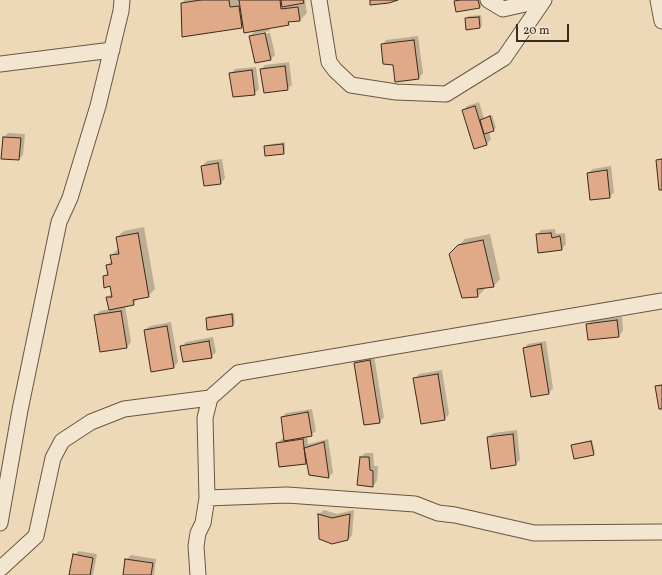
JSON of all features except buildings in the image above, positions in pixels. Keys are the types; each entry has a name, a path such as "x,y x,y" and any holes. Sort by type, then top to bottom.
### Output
{"street":[{"path":"0,523 20,410 60,222 70,198 98,106 121,11 122,0"},
{"path":"319,0 329,62 351,85 396,92 446,94 504,58 543,0"},
{"path":"488,0 503,9 543,0"},
{"path":"658,0 662,21"},
{"path":"0,64 112,50"},
{"path":"198,575 196,546 198,533 203,522 207,498 205,418 210,398 238,373 662,301"},
{"path":"0,569 36,536 53,458 62,441 91,422 124,409 210,398"},
{"path":"207,498 287,495 415,504 438,513 455,515 534,533 662,532"}]}
